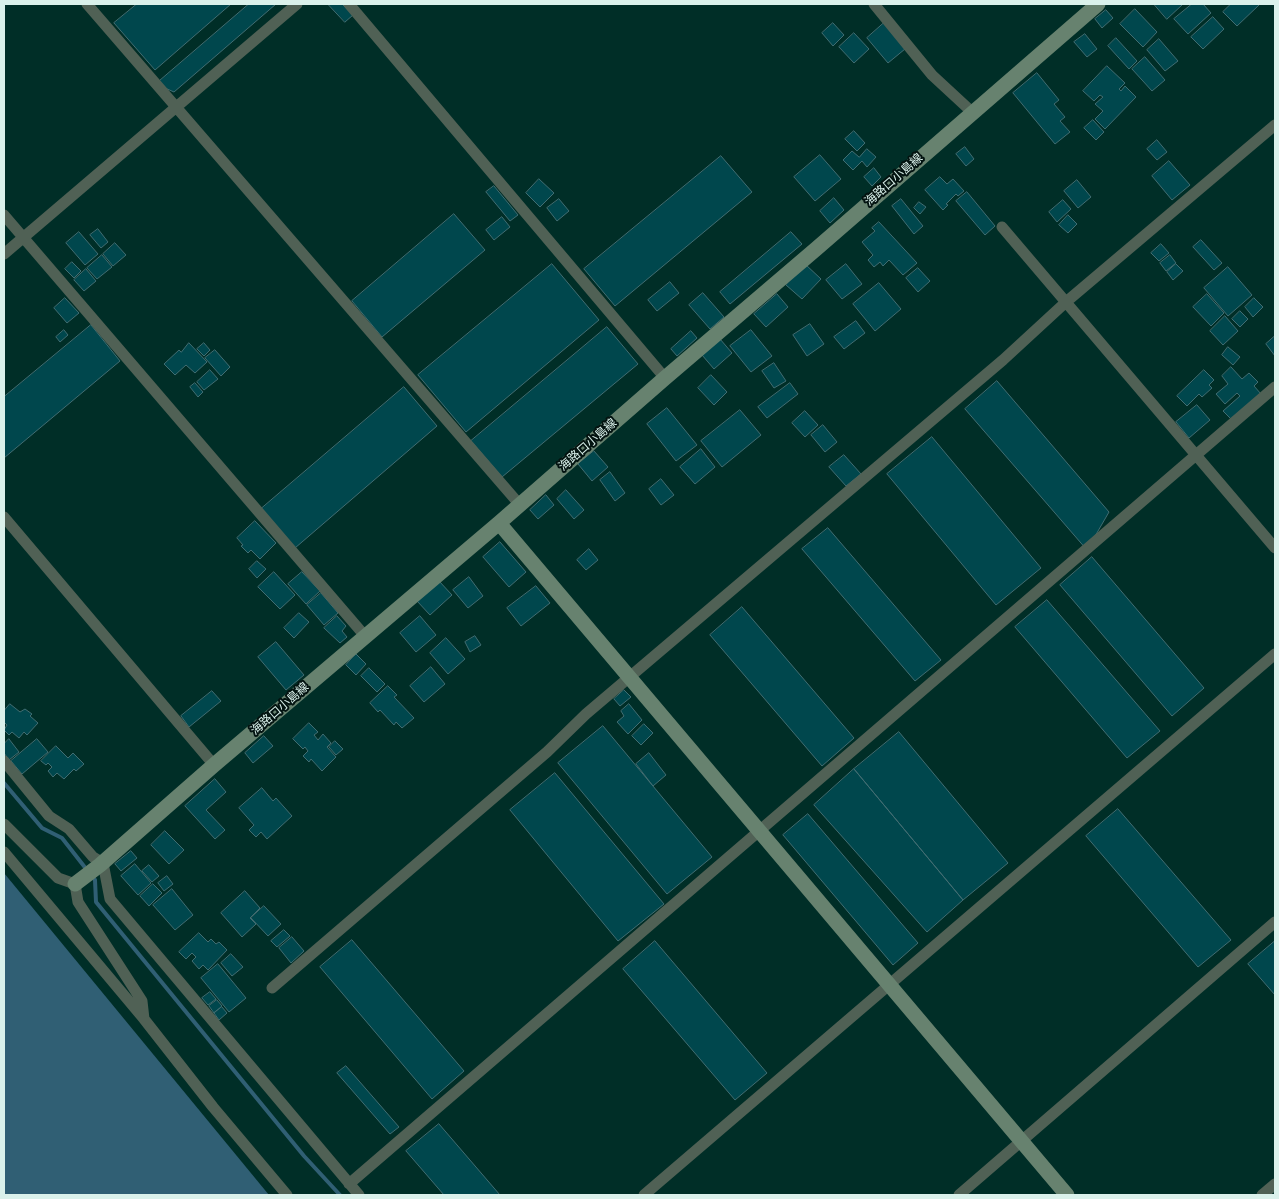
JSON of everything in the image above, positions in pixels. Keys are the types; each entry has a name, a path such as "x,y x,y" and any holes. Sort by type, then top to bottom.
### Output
{"main road":[{"name":"海路口小島線","path":"81,880 520,505 1098,4"},
{"path":"499,523 1067,1195"}],"street":[{"path":"86,4 520,505"},
{"path":"4,254 297,4"},
{"path":"349,4 665,378"},
{"path":"874,4 932,75 972,112"},
{"path":"272,988 547,752 586,714 630,676 1003,360 1066,302 1275,125"},
{"path":"4,215 365,636"},
{"path":"1002,227 1275,548"},
{"path":"349,1184 1275,387"},
{"path":"4,517 214,765"},
{"path":"644,1195 1275,654"},
{"path":"4,761 48,816 69,829 101,864 110,898 359,1195"},
{"path":"4,824 58,878 81,880 78,902 142,1001 144,1019"},
{"path":"4,852 144,1019 212,1107 286,1195"},
{"path":"959,1195 1275,922"},
{"path":"1262,1195 1275,1184"}],"water":[{"path":"4,873 269,1195 4,1195"}],"building":[{"path":"137,4 231,4 155,70 114,23"},
{"path":"249,4 276,4 174,92 156,84"},
{"path":"328,4 342,4 353,15 345,22"},
{"path":"1154,4 1181,4 1182,5 1167,19"},
{"path":"1192,4 1203,4 1211,13 1188,34 1174,19"},
{"path":"1231,4 1259,5 1237,26 1223,12"},
{"path":"1135,9 1157,32 1143,47 1120,24"},
{"path":"1106,10 1113,18 1102,28 1095,19"},
{"path":"1213,17 1224,29 1203,49 1191,37"},
{"path":"833,23 844,35 833,46 822,33"},
{"path":"884,23 905,49 888,63 867,38"},
{"path":"854,33 869,49 854,63 839,47"},
{"path":"1085,34 1097,49 1087,57 1074,42"},
{"path":"1116,38 1137,61 1129,69 1108,46"},
{"path":"1159,39 1178,61 1165,71 1147,50"},
{"path":"1145,57 1165,80 1152,91 1132,69"},
{"path":"1107,66 1125,83 1119,89 1121,91 1125,86 1136,97 1105,129 1095,119 1103,111 1095,104 1103,97 1100,95 1094,101 1083,91"},
{"path":"1037,73 1059,100 1054,104 1065,117 1060,121 1070,132 1055,144 1013,93"},
{"path":"1093,120 1104,132 1096,140 1084,128"},
{"path":"854,131 865,143 857,151 845,139"},
{"path":"1157,140 1167,152 1157,160 1147,149"},
{"path":"965,147 974,159 966,166 956,154"},
{"path":"867,149 876,157 867,167 862,161 853,170 843,160 852,151 859,157"},
{"path":"820,155 841,179 815,201 794,177"},
{"path":"721,156 752,192 615,306 584,269"},
{"path":"1169,161 1190,185 1172,200 1152,176"},
{"path":"874,168 881,177 872,186 864,177"},
{"path":"940,177 947,184 953,179 964,191 958,196 956,194 943,210 925,190"},
{"path":"539,179 554,193 540,207 526,193"},
{"path":"1077,180 1091,197 1078,208 1064,191"},
{"path":"494,186 518,215 510,221 486,192"},
{"path":"967,192 995,226 985,235 956,201"},
{"path":"834,198 844,210 830,223 820,211"},
{"path":"559,199 569,211 557,221 547,208"},
{"path":"901,199 923,226 914,234 892,206"},
{"path":"1063,200 1071,209 1057,222 1049,212"},
{"path":"919,202 926,207 920,214 914,208"},
{"path":"454,214 485,250 382,337 352,301"},
{"path":"1068,215 1077,224 1068,233 1059,225"},
{"path":"502,217 510,227 494,240 486,230"},
{"path":"879,222 917,263 903,275 889,260 883,266 880,262 874,267 868,260 873,255 862,242 875,231 872,228"},
{"path":"98,229 108,242 101,248 90,235"},
{"path":"79,232 98,254 85,265 66,243"},
{"path":"791,232 802,244 730,304 720,292"},
{"path":"1201,240 1222,263 1214,270 1193,247"},
{"path":"115,243 126,255 113,266 103,254"},
{"path":"1161,244 1169,253 1159,261 1151,253"},
{"path":"102,255 112,267 97,279 87,268"},
{"path":"1170,255 1176,263 1166,271 1160,263"},
{"path":"72,262 81,271 74,278 65,269"},
{"path":"552,264 599,320 466,432 418,375"},
{"path":"805,264 821,279 802,299 786,285"},
{"path":"846,264 862,284 842,299 826,280"},
{"path":"1176,264 1183,271 1173,280 1167,272"},
{"path":"1228,267 1252,295 1228,316 1204,288"},
{"path":"918,268 930,281 918,292 906,278"},
{"path":"86,269 96,281 84,291 74,280"},
{"path":"670,282 679,293 657,311 648,300"},
{"path":"879,283 901,309 875,331 853,304"},
{"path":"703,293 724,317 710,329 689,305"},
{"path":"777,294 788,307 766,327 754,314"},
{"path":"1207,294 1224,313 1211,326 1193,307"},
{"path":"65,298 79,313 67,323 54,308"},
{"path":"1254,298 1263,307 1253,317 1245,307"},
{"path":"1240,311 1248,319 1240,327 1232,319"},
{"path":"1225,316 1238,331 1223,345 1210,331"},
{"path":"856,321 865,333 844,349 834,337"},
{"path":"810,324 824,344 807,356 793,335"},
{"path":"91,325 120,361 4,458 4,397"},
{"path":"607,327 638,364 502,477 471,441"},
{"path":"64,330 68,335 60,342 56,337"},
{"path":"751,330 772,356 751,372 730,346"},
{"path":"691,331 697,338 677,356 671,349"},
{"path":"1275,336 1275,356 1266,344"},
{"path":"720,339 732,353 714,369 702,355"},
{"path":"189,343 207,362 195,373 186,365 175,375 164,364 179,350 181,352"},
{"path":"204,343 210,350 204,356 197,349"},
{"path":"1228,347 1240,357 1233,365 1222,355"},
{"path":"215,350 230,367 221,376 205,358"},
{"path":"774,363 786,381 774,388 762,371"},
{"path":"1231,367 1242,379 1249,373 1258,382 1254,386 1261,394 1232,420 1223,411 1240,396 1237,393 1225,404 1216,394 1228,384 1222,376"},
{"path":"210,370 218,379 204,390 197,382"},
{"path":"1204,370 1214,380 1209,385 1212,388 1202,397 1199,394 1187,406 1177,396"},
{"path":"711,375 727,392 714,405 698,388"},
{"path":"997,381 1109,512 1087,550 965,409"},
{"path":"195,383 203,392 198,397 190,387"},
{"path":"790,383 798,394 767,418 758,407"},
{"path":"404,387 437,426 295,548 261,509"},
{"path":"1197,405 1210,420 1189,438 1176,422"},
{"path":"667,408 697,445 676,461 647,424"},
{"path":"740,410 761,435 722,467 701,441"},
{"path":"805,411 818,425 805,437 792,423"},
{"path":"823,425 837,442 825,452 811,435"},
{"path":"932,437 1041,568 996,605 887,474"},
{"path":"701,449 715,467 695,484 680,467"},
{"path":"594,451 608,467 592,481 578,464"},
{"path":"844,455 861,474 846,486 829,467"},
{"path":"610,472 625,493 615,501 600,480"},
{"path":"661,479 674,495 661,505 649,489"},
{"path":"566,490 584,510 574,519 557,499"},
{"path":"546,495 554,505 538,519 530,510"},
{"path":"255,521 276,543 260,559 251,550 248,553 241,546 243,545 237,538"},
{"path":"828,528 941,660 915,681 802,549"},
{"path":"500,542 526,572 509,587 483,557"},
{"path":"589,549 598,560 586,570 577,560"},
{"path":"1092,557 1204,688 1172,716 1060,585"},
{"path":"257,561 266,569 257,578 249,569"},
{"path":"274,572 295,595 280,609 258,587"},
{"path":"302,572 320,591 306,604 288,584"},
{"path":"469,577 483,596 468,608 453,590"},
{"path":"439,581 452,595 430,615 417,601"},
{"path":"536,586 550,603 521,626 507,608"},
{"path":"321,593 338,613 324,625 307,605"},
{"path":"1047,600 1160,731 1127,758 1015,627"},
{"path":"742,607 854,738 822,766 710,635"},
{"path":"299,613 309,622 294,638 284,628"},
{"path":"337,616 346,626 342,631 347,637 340,643 324,628"},
{"path":"420,616 436,635 416,652 400,633"},
{"path":"475,636 481,645 470,652 465,642"},
{"path":"446,638 465,659 448,674 430,653"},
{"path":"276,642 304,675 286,690 258,657"},
{"path":"356,654 366,664 356,675 346,665"},
{"path":"431,667 445,684 424,702 410,686"},
{"path":"369,668 385,684 377,692 361,676"},
{"path":"388,686 397,695 394,697 414,718 402,728 396,722 394,725 380,710 378,712 370,703"},
{"path":"624,690 631,697 620,706 614,699"},
{"path":"212,691 221,701 189,727 181,716"},
{"path":"10,704 20,712 25,709 32,714 30,716 38,723 27,735 24,732 19,738 12,732 9,735 4,730 7,725 4,722 4,711"},
{"path":"629,704 642,720 628,734 617,722 624,716 621,711"},
{"path":"309,723 318,732 314,735 318,740 323,734 331,743 327,747 336,757 322,771 311,759 309,762 303,756 308,751 305,747 303,749 293,739"},
{"path":"644,724 653,733 641,745 632,736"},
{"path":"603,726 712,857 667,894 558,763"},
{"path":"899,732 1008,863 963,900 854,769"},
{"path":"264,736 273,746 253,763 245,753"},
{"path":"9,739 19,752 9,760 4,753 4,744"},
{"path":"37,739 48,752 22,774 11,761"},
{"path":"335,741 343,749 336,755 329,747"},
{"path":"56,746 68,758 73,753 84,764 76,771 74,769 64,779 57,773 53,777 48,771 52,767 48,763 46,765 41,761"},
{"path":"649,753 666,775 653,786 636,764"},
{"path":"854,769 963,900 927,932 814,805"},
{"path":"555,773 664,904 618,941 510,810"},
{"path":"215,779 226,792 206,810 225,830 215,839 185,806"},
{"path":"262,788 273,801 276,798 292,816 267,839 261,832 256,837 249,830 254,825 239,808"},
{"path":"1118,809 1231,940 1198,967 1086,836"},
{"path":"808,814 918,943 893,965 783,835"},
{"path":"165,831 184,850 169,864 151,845"},
{"path":"131,851 137,858 121,871 115,864"},
{"path":"135,864 151,883 138,895 121,876"},
{"path":"149,865 159,876 152,882 142,871"},
{"path":"167,876 173,884 164,891 158,883"},
{"path":"153,884 162,893 149,906 140,896"},
{"path":"172,889 193,915 175,930 153,905"},
{"path":"245,891 260,908 250,918 256,924 242,937 221,913"},
{"path":"264,906 281,924 268,936 251,918"},
{"path":"284,930 290,936 277,947 271,941"},
{"path":"199,933 208,942 211,939 216,944 219,942 227,950 208,970 203,965 199,969 192,961 196,957 192,953 186,959 179,952"},
{"path":"292,937 304,951 291,963 279,948"},
{"path":"352,940 464,1071 432,1099 320,967"},
{"path":"655,941 767,1073 735,1100 623,969"},
{"path":"1275,941 1275,995 1248,964"},
{"path":"231,954 243,967 232,976 221,963"},
{"path":"218,964 246,998 229,1012 201,978"},
{"path":"210,992 216,999 208,1005 202,998"},
{"path":"217,1000 222,1006 214,1013 209,1006"},
{"path":"222,1007 227,1013 219,1020 214,1013"},
{"path":"346,1066 399,1127 390,1134 337,1073"},
{"path":"439,1124 500,1195 444,1195 406,1151"}],"waterway":[{"path":"4,783 42,828 62,838 87,870"},
{"path":"92,876 95,880 96,902 304,1156 340,1195"}]}
